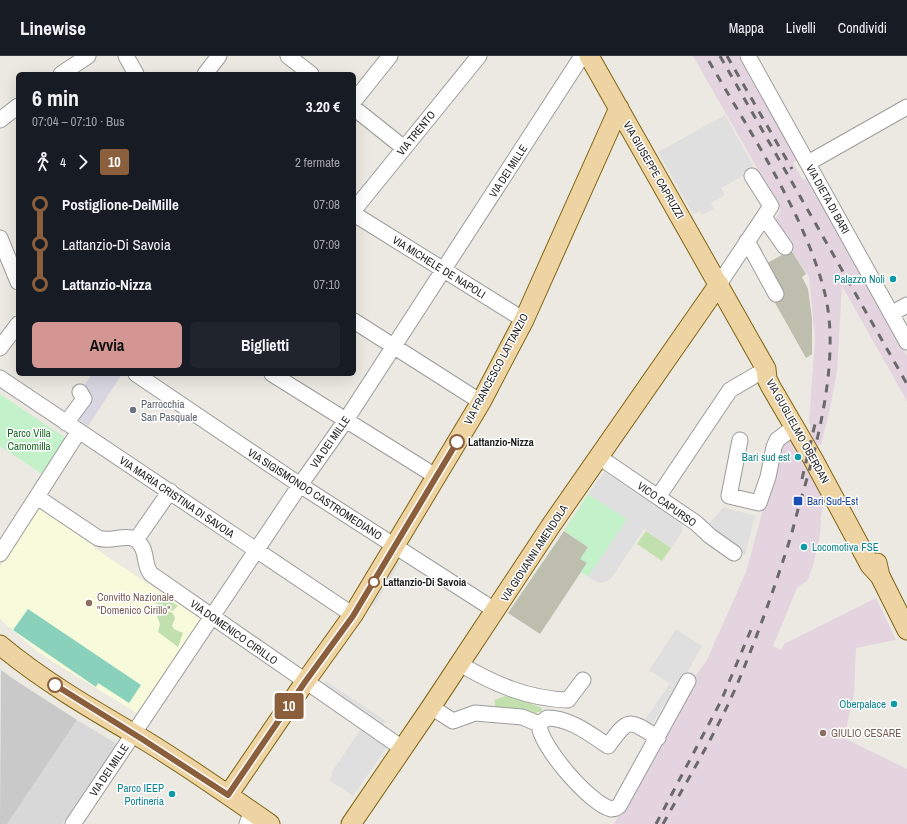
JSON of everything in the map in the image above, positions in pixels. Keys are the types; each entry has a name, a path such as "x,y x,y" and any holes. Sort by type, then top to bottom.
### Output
{"main road":[{"name":"VIA GIUSEPPE CAPRUZZI","path":"589,56 719,284"},
{"name":"VIA FRANCESCO LATTANZIO","path":"228,795 305,682 353,616 481,402 524,320 619,108"},
{"name":"VIA GUGLIELMO OBERDAN","path":"719,284 766,369 780,383 839,487 877,561 880,576 907,630"},
{"name":"VIA GIOVANNI AMENDOLA","path":"351,824 496,611 552,524 719,284"},
{"name":"VIA GUGLIELMO OBERDAN","path":"766,369 767,380 870,565 880,576"},
{"path":"0,645 38,674 228,795 249,818 270,824"}],"street":[{"path":"64,72 88,56"},
{"path":"126,56 135,72"},
{"path":"207,72 219,56"},
{"path":"288,56 308,72"},
{"path":"356,98 390,56"},
{"name":"VIA TRENTO","path":"356,208 479,56"},
{"name":"VIA DEI MILLE","path":"73,824 300,485 346,420 582,56"},
{"name":"VIA DIETA DI BARI","path":"748,56 907,342"},
{"path":"808,164 907,107"},
{"path":"0,120 16,108"},
{"path":"356,110 404,148"},
{"path":"719,284 771,206 754,178"},
{"name":"VIA MICHELE DE NAPOLI","path":"356,215 524,320"},
{"path":"764,217 785,248"},
{"path":"0,238 16,277"},
{"path":"747,241 776,294"},
{"path":"891,314 907,305"},
{"path":"356,322 481,402"},
{"path":"0,348 16,327"},
{"path":"658,497 730,390 766,369"},
{"name":"VIA SIGISMONDO CASTROMEDIANO","path":"139,376 300,485 395,547 409,553 496,611"},
{"path":"275,376 437,477"},
{"name":"VIA MARIA CRISTINA DI SAVOIA","path":"0,378 79,432 170,491 353,616"},
{"path":"66,423 84,399 84,396 80,392"},
{"path":"740,440 729,496 759,504 768,477 774,447 777,440 794,427"},
{"path":"0,554 79,432"},
{"name":"VICO CAPURSO","path":"599,458 658,497 734,553"},
{"path":"37,497 98,538 105,540 128,537 136,540 170,491"},
{"name":"VIA DOMENICO CIRILLO","path":"136,540 142,546 147,569 151,574 402,748"},
{"path":"460,664 494,683 546,699 568,700 583,680"},
{"path":"539,724 542,737 558,760 582,788 610,809 615,809 619,806 658,738 688,681"},
{"path":"431,708 453,721 475,713 522,717 539,724"},
{"path":"539,724 547,718 560,720 578,726 608,746 622,726 634,723 658,738"}],"shaded area":[{"path":"693,56 738,56 797,160 793,163 803,180 807,178 907,356 907,401 842,286 837,372 829,413 821,445 819,443 812,475 825,497 821,516 820,535 813,566 807,581 797,588 773,646 781,650 784,644 876,598 896,640 856,648 854,694 844,738 907,769 907,824 614,824 693,679 707,660 746,572 781,444 793,432 805,452 811,426 809,423 815,338 809,277 773,223 781,210"},
{"path":"725,115 755,169 721,188 725,195 711,203 714,209 702,215 700,211 693,214 658,152"},
{"path":"791,250 806,274 802,277 808,289 812,319 812,354 806,358 756,269"},
{"path":"91,376 121,376 88,426 67,412"},
{"path":"604,472 681,523 683,531 671,548 644,529 610,580 599,583 588,577 627,519 588,494"},
{"path":"724,507 755,516 745,555 725,544 705,528"},
{"name":"Convitto Nazionale \"Domenico Cirillo\"","path":"39,508 94,546 93,547 201,619 137,713 34,649 0,619 0,567"},
{"path":"564,531 588,547 587,563 540,634 508,613"},
{"path":"394,559 400,563 374,606 368,602"},
{"path":"676,629 702,646 678,689 649,670"},
{"path":"1,670 77,720 7,824 0,824"},
{"path":"326,681 386,721 382,726 322,686"},
{"path":"669,684 675,688 651,725 645,720"},
{"path":"77,720 117,744 63,824 7,824"},
{"path":"361,729 387,747 353,796 329,780 333,774 331,773"}],"green space":[{"name":"Parco Villa Camomilla","path":"0,394 67,439 45,476 0,446"},
{"path":"588,494 627,519 588,577 581,572 587,563 580,559 588,547 564,531"},
{"path":"646,531 671,548 662,561 637,544"},
{"path":"157,593 178,606 172,611 159,606 155,602"},
{"path":"160,608 173,613 175,618 172,626 174,629 183,633 178,647 158,632 160,624 156,613"},
{"path":"28,609 141,685 129,703 98,683 96,687 13,630"},
{"path":"509,695 542,708 541,712 537,712 536,715 496,709 494,700"}],"railway":[{"path":"663,824 703,753 731,699 766,610 790,539 814,450 829,370 829,318 825,294 816,263 789,202 706,56"},
{"path":"720,56 907,384"},
{"path":"727,56 792,169"},
{"path":"802,479 815,424"},
{"path":"656,824 721,701 753,625"}],"bus line":[{"name":"10","path":"55,685 228,795 305,682 353,616 457,442"}],"place":[{"name":"Palazzo Noli","path":"893,279"},
{"name":"Parrocchia San Pasquale","path":"133,410"},
{"name":"Lattanzio-Nizza","path":"457,442"},
{"name":"Bari sud est","path":"798,457"},
{"name":"Bari Sud-Est","path":"798,501"},
{"name":"Locomotiva FSE","path":"804,547"},
{"name":"Lattanzio-Di Savoia","path":"374,582"},
{"name":"Convitto Nazionale \"Domenico Cirillo\"","path":"89,603"},
{"name":"Oberpalace","path":"894,704"},
{"name":"GIULIO CESARE","path":"823,733"},
{"name":"Parco IEEP Portineria","path":"172,794"}]}
